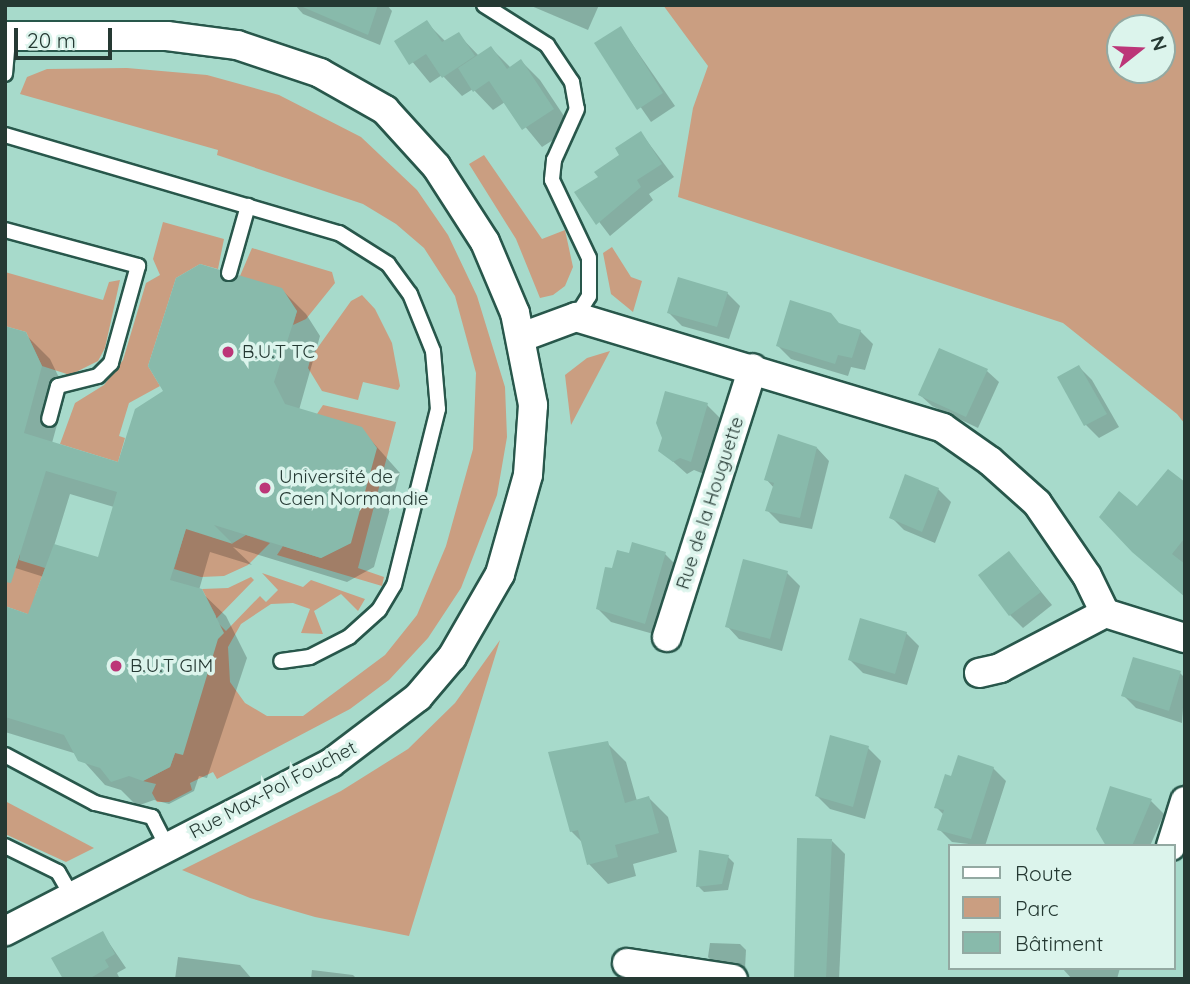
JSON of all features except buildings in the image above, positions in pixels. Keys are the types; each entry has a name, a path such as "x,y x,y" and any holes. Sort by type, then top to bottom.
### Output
{"street":[{"name":"Rue Max-Pol Fouchet","path":"5,931 361,744 411,704 452,657 500,573 528,475 533,405 522,337 495,264 450,185 395,119 353,90 286,60 212,41 140,36 7,36"},
{"path":"522,337 576,317 919,419 963,440 1037,503 1087,576 1105,613"},
{"name":"Rue de la Houguette","path":"667,637 752,368"},
{"path":"979,673 1000,668 1105,613 1185,638"},
{"path":"1172,844 1185,801"},
{"path":"627,963 733,979"}],"lane":[{"path":"484,5 547,45 572,82 575,117 554,160 552,180 589,258 589,296 576,317"},
{"path":"5,74 7,36"},
{"path":"5,135 339,233 388,264 420,313 433,351 438,389 430,456 388,597 368,623 336,646 310,657 281,661"},
{"path":"229,273 248,206"},
{"path":"5,230 138,266 111,363 98,376 58,386 49,419"},
{"path":"5,755 95,803 152,817 167,847"},
{"path":"5,846 58,873 72,895"}],"green space":[{"path":"663,5 1185,5 1185,424 1177,414 1063,323 678,197 693,108 708,66"},
{"path":"127,68 207,75 279,95 361,137 417,190 448,235 477,296 505,387 507,437 497,495 461,588 428,638 389,680 350,709 217,779 213,772 190,783 192,790 169,802 157,802 152,793 156,784 143,781 170,767 175,753 216,616 202,589 228,588 251,577 254,580 215,620 226,631 260,596 266,602 278,590 262,573 303,587 311,580 365,599 358,611 341,594 314,611 323,634 301,633 310,609 293,603 271,604 241,624 228,647 230,682 245,703 267,716 303,716 385,655 417,615 446,546 473,449 476,373 455,296 424,248 396,224 363,204 217,155 218,150 20,94 27,77 47,69"},
{"path":"484,155 542,239 565,230 573,267 565,286 553,295 540,298 516,239 469,164"},
{"path":"163,222 224,239 218,269 200,264 176,278 148,366 160,386 129,403 119,436 125,438 118,462 60,444 75,403 104,385 123,360 146,283 160,275 153,259"},
{"path":"612,247 631,277 642,281 633,312 611,294 603,253"},
{"path":"252,248 332,272 335,283 306,319 293,325 297,311 240,276"},
{"path":"5,272 103,300 109,282 120,280 105,348 98,361 70,375 42,366 26,332 5,326"},
{"path":"362,295 375,309 392,343 400,386 398,390 363,382 358,400 322,391 308,368 311,357 351,301"},
{"path":"610,351 571,425 565,375 587,358"},
{"path":"323,405 396,422 358,568 384,577 382,586 277,555 283,546 321,558 351,543 317,414"},
{"path":"190,514 212,537 233,543 246,535 270,543 248,565 224,576 201,577 174,569"},
{"path":"5,549 20,554 19,560 45,568 35,596 39,607 36,617 5,606"},
{"path":"500,640 409,936 315,917 250,898 182,870 341,791 408,749 455,703"},
{"path":"5,801 94,848 66,862 5,834"}],"place":[{"name":"B.U.T TC","path":"228,352"},
{"name":"Université de Caen Normandie","path":"265,488"},
{"name":"B.U.T GIM","path":"116,666"}]}
